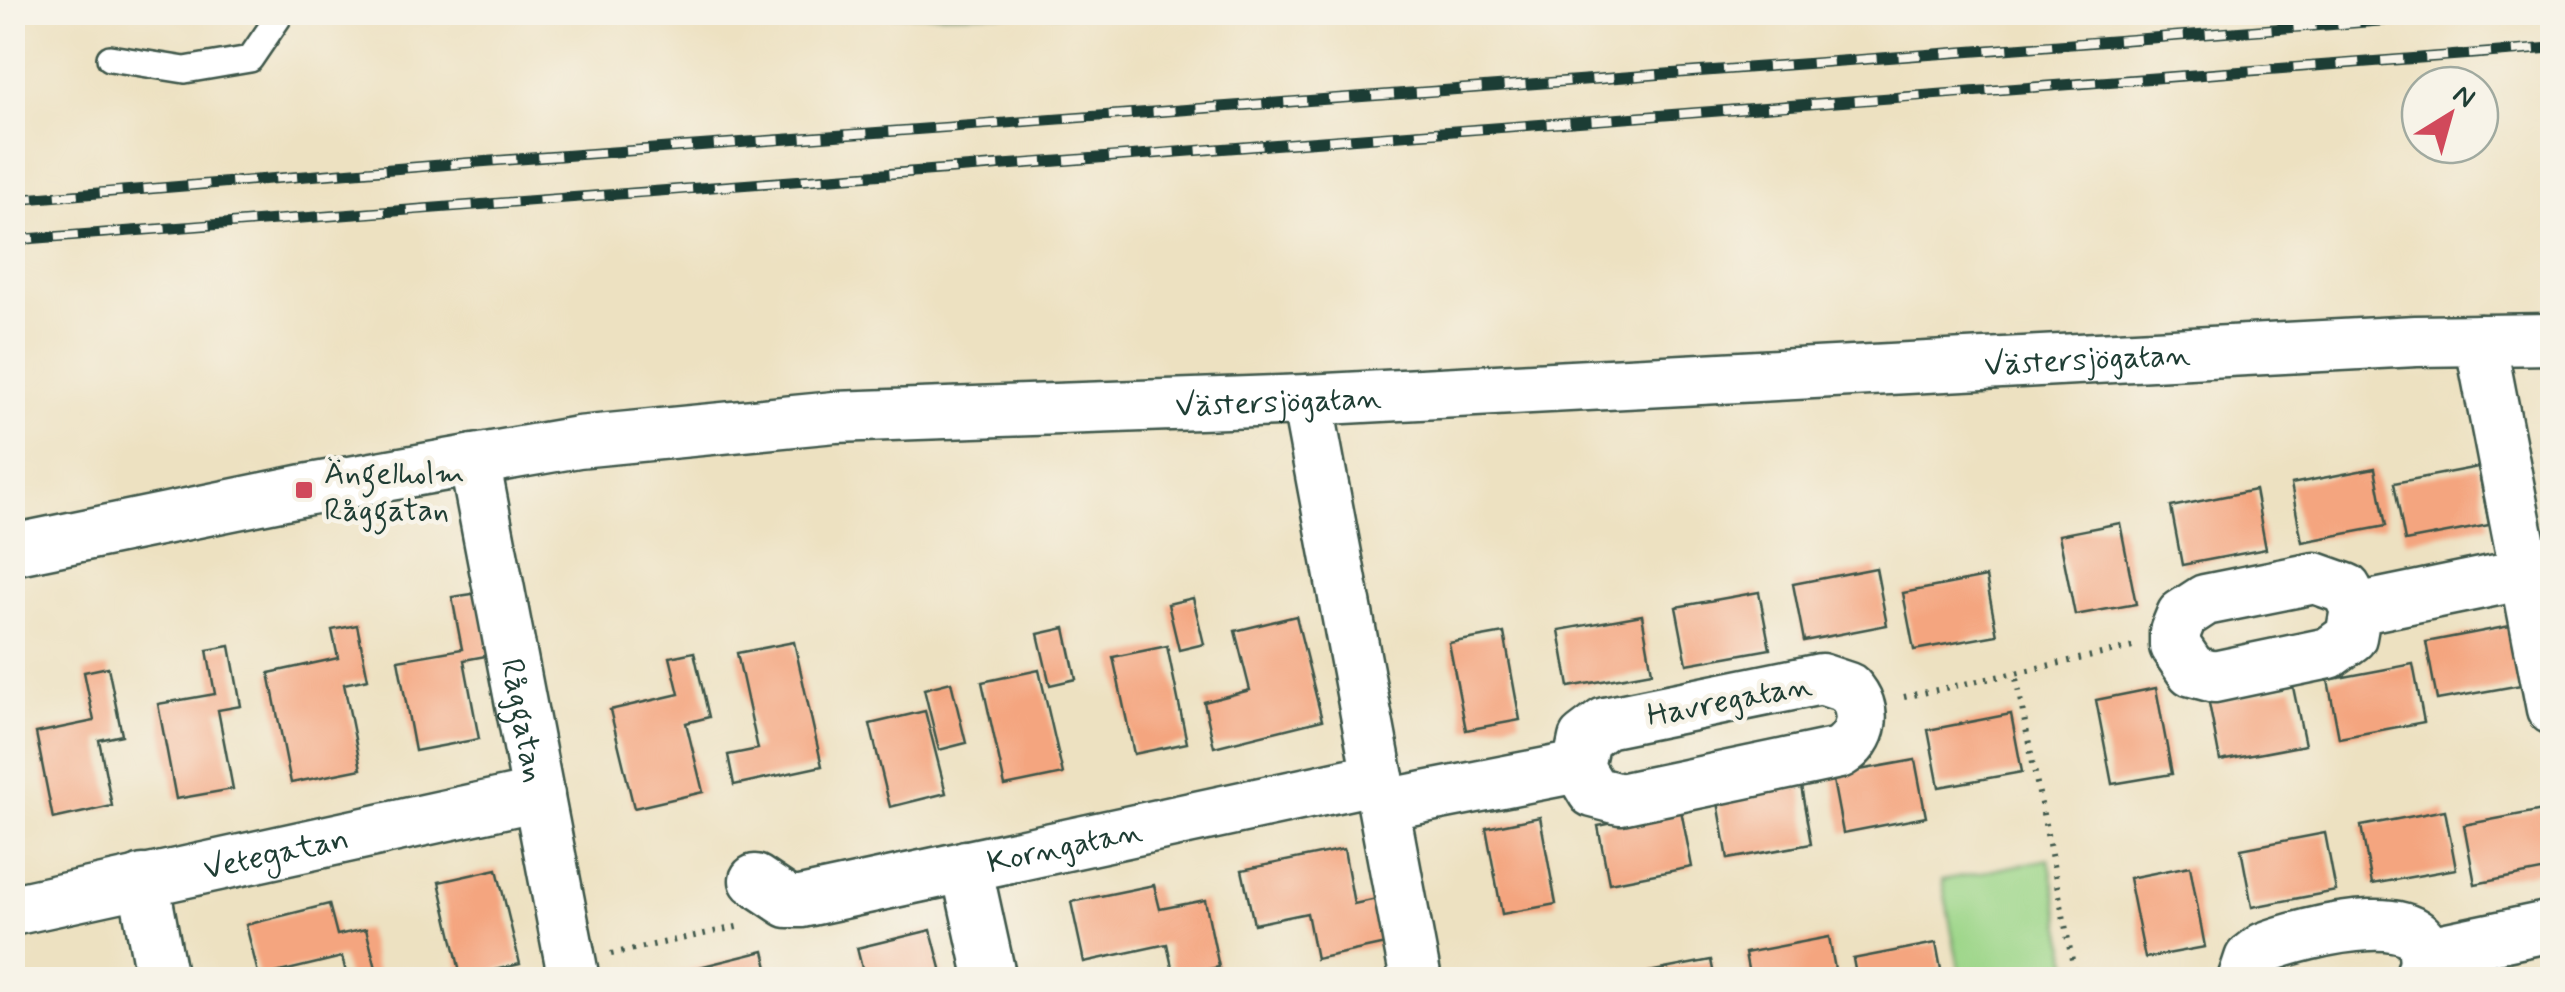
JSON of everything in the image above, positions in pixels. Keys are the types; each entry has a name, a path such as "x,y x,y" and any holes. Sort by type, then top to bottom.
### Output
{"street":[{"name":"Västersjögatan","path":"12,550 578,442 835,417 1307,400 2552,339"},
{"path":"2480,340 2552,709"},
{"path":"1307,400 1416,980"},
{"name":"Råggatan","path":"474,460 573,971"},
{"path":"2356,609 2526,574"},
{"path":"2316,578 2346,589 2356,609 2354,630 2337,650 2214,678 2197,674 2184,664 2174,638 2182,616 2196,604 2316,578"},
{"name":"Havregatan","path":"1823,679 1848,688 1860,706 1858,734 1847,748 1830,756 1620,799 1593,792 1578,767 1584,739 1605,723 1823,679"},
{"path":"1381,792 1578,767"},
{"name":"Korngatan","path":"765,887 802,902 966,866 1381,792"},
{"name":"Vetegatan","path":"12,910 539,795"},
{"path":"966,866 991,980"},
{"path":"143,880 162,980"},
{"path":"2242,980 2250,959 2273,944 2383,922 2414,933 2422,966 2552,926"}],"lane":[{"path":"110,58 184,70 250,58 282,12"}],"path":[{"path":"1860,706 2174,638"},
{"path":"2015,673 2076,980"},
{"path":"573,971 744,926 758,918 765,887"}],"green space":[{"path":"631,13 1087,13 637,17"},
{"path":"2049,859 2072,979 1961,979 1942,880"}],"building":[{"path":"2478,467 2489,525 2405,541 2394,483"},
{"path":"2375,468 2386,526 2302,542 2291,484"},
{"path":"2255,490 2266,549 2182,565 2171,507"},
{"path":"2120,523 2136,604 2075,615 2059,535"},
{"path":"1876,568 1887,625 1804,641 1793,584"},
{"path":"1986,577 1997,635 1914,650 1903,593"},
{"path":"1759,592 1770,649 1687,664 1676,607"},
{"path":"479,593 491,655 464,660 479,739 415,751 398,660 462,649 452,597"},
{"path":"1193,598 1204,644 1179,650 1168,604"},
{"path":"1642,615 1652,672 1569,687 1559,630"},
{"path":"1296,616 1322,720 1214,747 1204,702 1250,690 1235,631"},
{"path":"357,625 368,679 344,684 361,769 291,783 269,673 338,658 332,630"},
{"path":"2510,626 2521,685 2437,700 2426,642"},
{"path":"1065,628 1076,679 1050,685 1038,634"},
{"path":"1504,633 1520,720 1466,730 1449,643"},
{"path":"794,642 822,766 734,785 728,755 758,749 737,653"},
{"path":"230,646 241,706 218,710 233,789 176,799 158,704 215,694 207,650"},
{"path":"1167,646 1187,743 1134,754 1113,657"},
{"path":"694,652 709,717 686,723 703,792 634,808 610,710 679,694 670,657"},
{"path":"2413,664 2424,722 2339,738 2328,680"},
{"path":"108,667 122,735 99,740 112,806 53,819 36,733 94,721 84,672"},
{"path":"1039,670 1063,774 1005,786 982,682"},
{"path":"951,682 966,743 939,750 924,689"},
{"path":"2293,687 2305,745 2220,761 2209,703"},
{"path":"2156,688 2172,774 2112,784 2096,700"},
{"path":"925,711 946,793 890,807 870,724"},
{"path":"2011,714 2022,772 1939,787 1928,730"},
{"path":"1915,760 1926,817 1843,833 1832,775"},
{"path":"1801,786 1811,844 1728,859 1718,802"},
{"path":"2548,809 2552,869 2475,884 2464,825"},
{"path":"1681,810 1692,867 1609,883 1598,826"},
{"path":"2445,810 2456,869 2372,884 2361,826"},
{"path":"1540,817 1556,904 1502,914 1486,828"},
{"path":"2325,833 2336,891 2252,907 2241,849"},
{"path":"1344,849 1354,904 1381,898 1390,943 1316,959 1307,913 1254,924 1242,870"},
{"path":"2190,866 2205,947 2145,958 2129,878"},
{"path":"497,869 520,964 495,970 498,980 462,980 439,882"},
{"path":"1154,885 1160,909 1205,900 1219,967 1174,976 1167,944 1084,962 1071,902"},
{"path":"329,904 337,935 366,929 379,980 348,980 342,957 259,977 246,925"},
{"path":"931,930 944,980 865,980 857,948"},
{"path":"1829,937 1837,980 1750,980 1745,953"},
{"path":"1936,943 1943,980 1857,980 1853,959"},
{"path":"764,951 771,980 664,980 663,976"},
{"path":"1711,960 1715,980 1629,980 1628,976"}],"railway":[{"path":"12,200 2502,12"},
{"path":"12,240 2552,48"}],"place":[{"name":"Ängelholm Råggatan","path":"304,490"}]}
